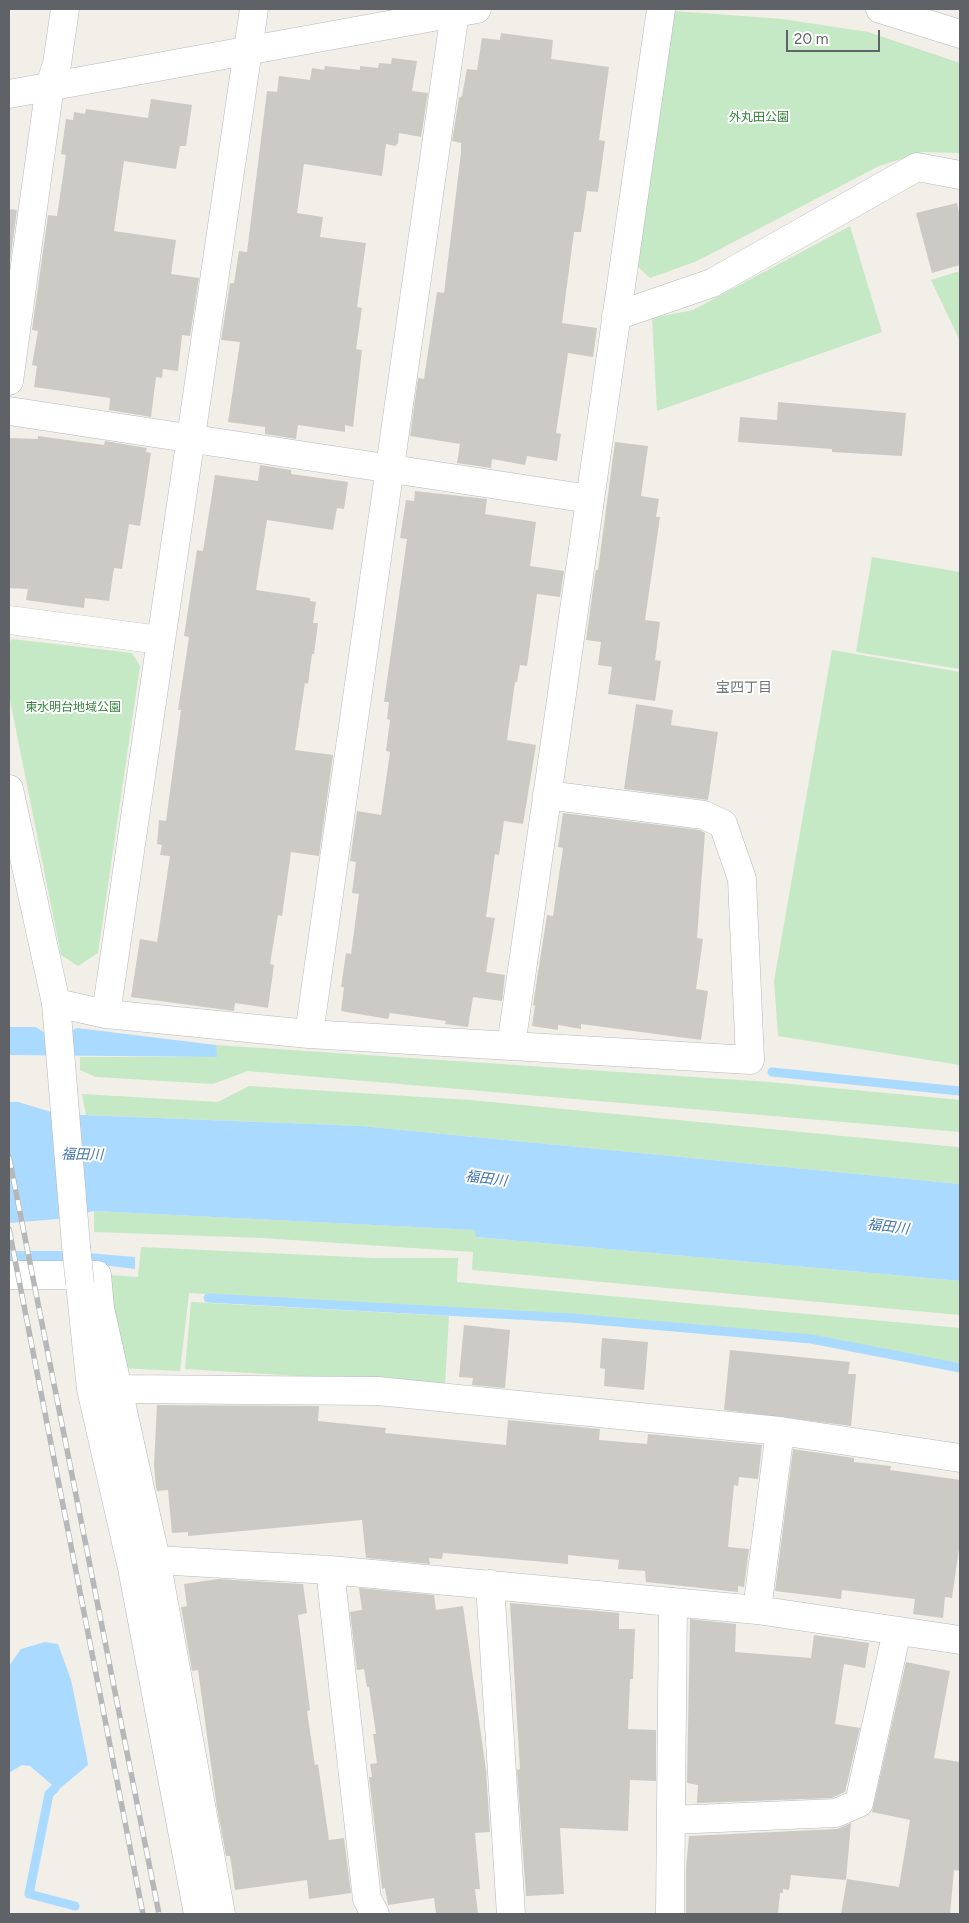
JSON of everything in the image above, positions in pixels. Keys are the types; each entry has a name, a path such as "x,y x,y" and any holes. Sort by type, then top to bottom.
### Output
{"street":[{"path":"9,381 50,86 57,64 65,9"},
{"path":"106,1014 189,440 254,9"},
{"path":"511,1046 661,9"},
{"path":"880,9 960,34"},
{"path":"9,94 464,10 389,469 308,1034"},
{"path":"616,316 712,283 917,167 960,175"},
{"path":"9,411 189,440 590,499"},
{"path":"9,620 160,640"},
{"path":"9,788 57,1015 75,1240 91,1389 132,1568 198,1914"},
{"path":"57,1015 106,1014 308,1034 750,1060 742,879 723,824 704,814 547,795"},
{"path":"9,1275 97,1275 100,1308 156,1560 221,1914"},
{"path":"119,1389 378,1391 780,1431 960,1458"},
{"path":"757,1610 780,1431"},
{"path":"156,1560 330,1570 757,1610 960,1640"},
{"path":"330,1570 367,1899 374,1914"},
{"path":"490,1584 511,1914"},
{"path":"670,1914 673,1602"},
{"path":"671,1820 836,1813 859,1802 897,1631"}],"green space":[{"name":"外丸田公園","path":"674,11 782,19 868,32 960,63 960,153 923,152 879,166 697,261 650,278 636,265"},
{"path":"850,226 882,332 657,411 652,318 693,310"},
{"path":"960,271 960,341 931,280"},
{"path":"872,557 960,572 960,669 856,652"},
{"name":"東水明台地域公園","path":"12,639 132,653 140,666 98,953 78,966 61,955 9,695 9,643"},
{"path":"832,650 960,672 960,1065 778,1036 774,981"},
{"path":"216,1045 769,1082 960,1100 960,1132 248,1071 213,1084 96,1077 80,1070 80,1057 216,1057"},
{"path":"249,1086 470,1100 957,1147 960,1148 960,1184 361,1126 86,1115 82,1094 218,1102"},
{"path":"94,1211 476,1230 476,1237 960,1281 960,1315 472,1270 473,1252 262,1238 94,1232"},
{"path":"141,1247 373,1258 458,1258 457,1282 960,1328 960,1364 811,1336 568,1315 189,1293 180,1371 119,1368 108,1275 138,1277"},
{"path":"191,1302 449,1316 445,1385 185,1369"}],"water":[{"path":"9,1027 36,1027 45,1033 69,1032 77,1028 216,1045 217,1057 9,1055"},
{"name":"福田川","path":"9,1102 18,1102 58,1114 361,1126 960,1184 960,1281 476,1237 475,1230 94,1211 57,1219 9,1223"},
{"path":"9,1251 63,1251 135,1257 135,1269 95,1264 9,1263"},
{"path":"45,1642 58,1644 71,1680 88,1765 58,1790 30,1766 22,1765 9,1773 9,1666 21,1649"}],"building":[{"path":"501,33 553,40 551,59 609,67 599,140 605,141 598,192 587,191 581,232 574,232 562,323 597,328 593,357 568,353 556,433 561,434 557,461 527,456 525,465 492,459 491,468 457,463 460,444 410,436 418,378 424,379 437,292 444,293 461,153 461,143 452,141 459,98 462,96 467,69 477,70 482,38 500,40"},
{"path":"392,58 417,61 412,91 428,93 421,137 399,133 398,143 395,146 386,144 382,176 304,164 297,213 323,217 320,237 366,243 357,307 362,308 356,349 362,350 353,427 345,425 345,432 298,425 296,439 265,434 265,427 228,422 240,342 221,340 230,283 234,283 239,251 247,252 267,91 277,92 279,76 310,80 312,68 324,70 325,66 360,70 360,66 378,68 379,63 391,64"},
{"path":"151,99 192,105 186,146 180,146 176,169 124,161 114,231 176,240 171,274 199,278 190,336 182,335 178,371 163,369 162,378 156,377 151,417 109,410 110,398 34,387 37,366 32,365 38,331 32,330 48,215 57,216 66,155 61,154 66,119 73,120 74,112 85,114 86,109 148,118"},
{"path":"957,203 960,217 960,265 932,273 916,213"},
{"path":"9,209 17,210 9,269"},
{"path":"778,402 906,413 902,456 832,452 832,449 738,442 740,417 777,420"},
{"path":"38,436 104,445 105,441 147,448 146,452 151,453 140,526 129,524 122,569 114,568 109,601 85,598 84,608 26,600 28,589 9,588 9,438 38,439"},
{"path":"615,442 648,446 641,496 659,499 656,517 660,517 645,620 660,622 655,660 661,661 655,701 608,694 612,667 598,665 601,642 586,640 595,575 596,570 598,570"},
{"path":"260,465 291,470 291,474 348,482 344,509 337,508 333,530 267,520 256,590 310,598 310,601 316,602 313,623 318,623 314,654 312,654 308,684 305,683 295,750 333,755 319,856 291,852 282,916 278,915 270,964 274,965 268,1008 235,1003 234,1011 131,997 140,939 157,942 170,856 160,855 162,845 157,844 159,820 166,821 181,710 178,710 189,637 184,636 197,550 203,551 215,475 258,481"},
{"path":"415,491 487,499 485,514 536,522 530,566 564,571 560,597 537,594 527,666 520,665 517,682 515,682 507,740 536,745 523,824 504,821 499,855 495,854 486,917 495,918 486,972 505,975 502,1001 473,997 468,1027 445,1024 446,1021 390,1013 388,1019 341,1011 344,987 341,987 346,953 351,954 359,894 352,893 356,862 350,861 357,811 381,815 390,752 386,751 390,720 387,719 389,702 384,702 407,539 400,538 406,500 414,501"},
{"path":"636,704 673,710 671,725 718,732 708,800 624,789"},
{"path":"563,813 700,830 705,833 697,938 703,939 696,989 708,991 701,1040 581,1024 581,1029 558,1025 558,1030 532,1026 535,1006 533,1005 547,915 553,916 563,848 558,847"},
{"path":"464,1325 510,1330 505,1388 472,1385 473,1378 459,1377"},
{"path":"602,1338 648,1342 644,1390 604,1386 605,1369 600,1368"},
{"path":"730,1350 850,1362 848,1374 856,1374 851,1426 724,1410"},
{"path":"157,1405 319,1406 318,1421 386,1428 385,1433 506,1445 508,1420 600,1429 599,1440 647,1444 648,1434 762,1445 758,1479 739,1477 738,1486 734,1485 728,1547 749,1549 744,1587 738,1586 738,1592 646,1582 645,1571 618,1569 619,1560 568,1555 568,1564 443,1553 442,1559 429,1558 430,1564 366,1558 362,1520 188,1536 188,1532 172,1533 168,1490 157,1491 156,1487 154,1465"},
{"path":"793,1449 854,1458 854,1462 891,1466 890,1470 960,1480 960,1542 952,1598 945,1597 943,1618 913,1614 915,1599 842,1590 841,1599 775,1591"},
{"path":"218,1579 303,1584 307,1613 298,1615 310,1710 307,1711 315,1765 318,1764 329,1840 344,1838 351,1893 309,1899 307,1880 235,1890 230,1856 226,1856 217,1808 198,1670 192,1671 181,1607 187,1606 184,1584"},
{"path":"359,1588 434,1595 436,1610 463,1606 486,1770 490,1832 475,1833 480,1889 475,1889 478,1914 436,1914 434,1898 388,1905 385,1888 382,1889 369,1777 372,1777 370,1764 377,1763 373,1734 376,1734 369,1687 367,1687 364,1669 357,1670 350,1612 362,1610"},
{"path":"510,1603 619,1613 619,1629 635,1629 628,1729 656,1730 656,1781 630,1780 628,1831 560,1828 564,1894 526,1896 517,1770 520,1769"},
{"path":"690,1619 736,1624 735,1652 811,1658 814,1635 869,1643 865,1668 844,1664 835,1724 860,1728 845,1792 832,1798 697,1803 698,1785 687,1783"},
{"path":"906,1662 950,1671 934,1758 960,1762 960,1871 954,1870 950,1914 841,1914 847,1879 899,1887 910,1820 872,1812"},
{"path":"851,1823 846,1880 791,1875 789,1890 783,1889 783,1893 780,1893 778,1914 686,1914 686,1867 689,1836 837,1829"}],"waterway":[{"path":"772,1072 960,1091"},
{"path":"208,1298 571,1318 811,1339 960,1368"},
{"path":"55,1788 49,1794 29,1894 75,1906"}],"railway":[{"path":"9,1157 159,1914"},
{"path":"9,1229 143,1914"}],"district":[{"name":"宝四丁目","path":"744,688"}]}
